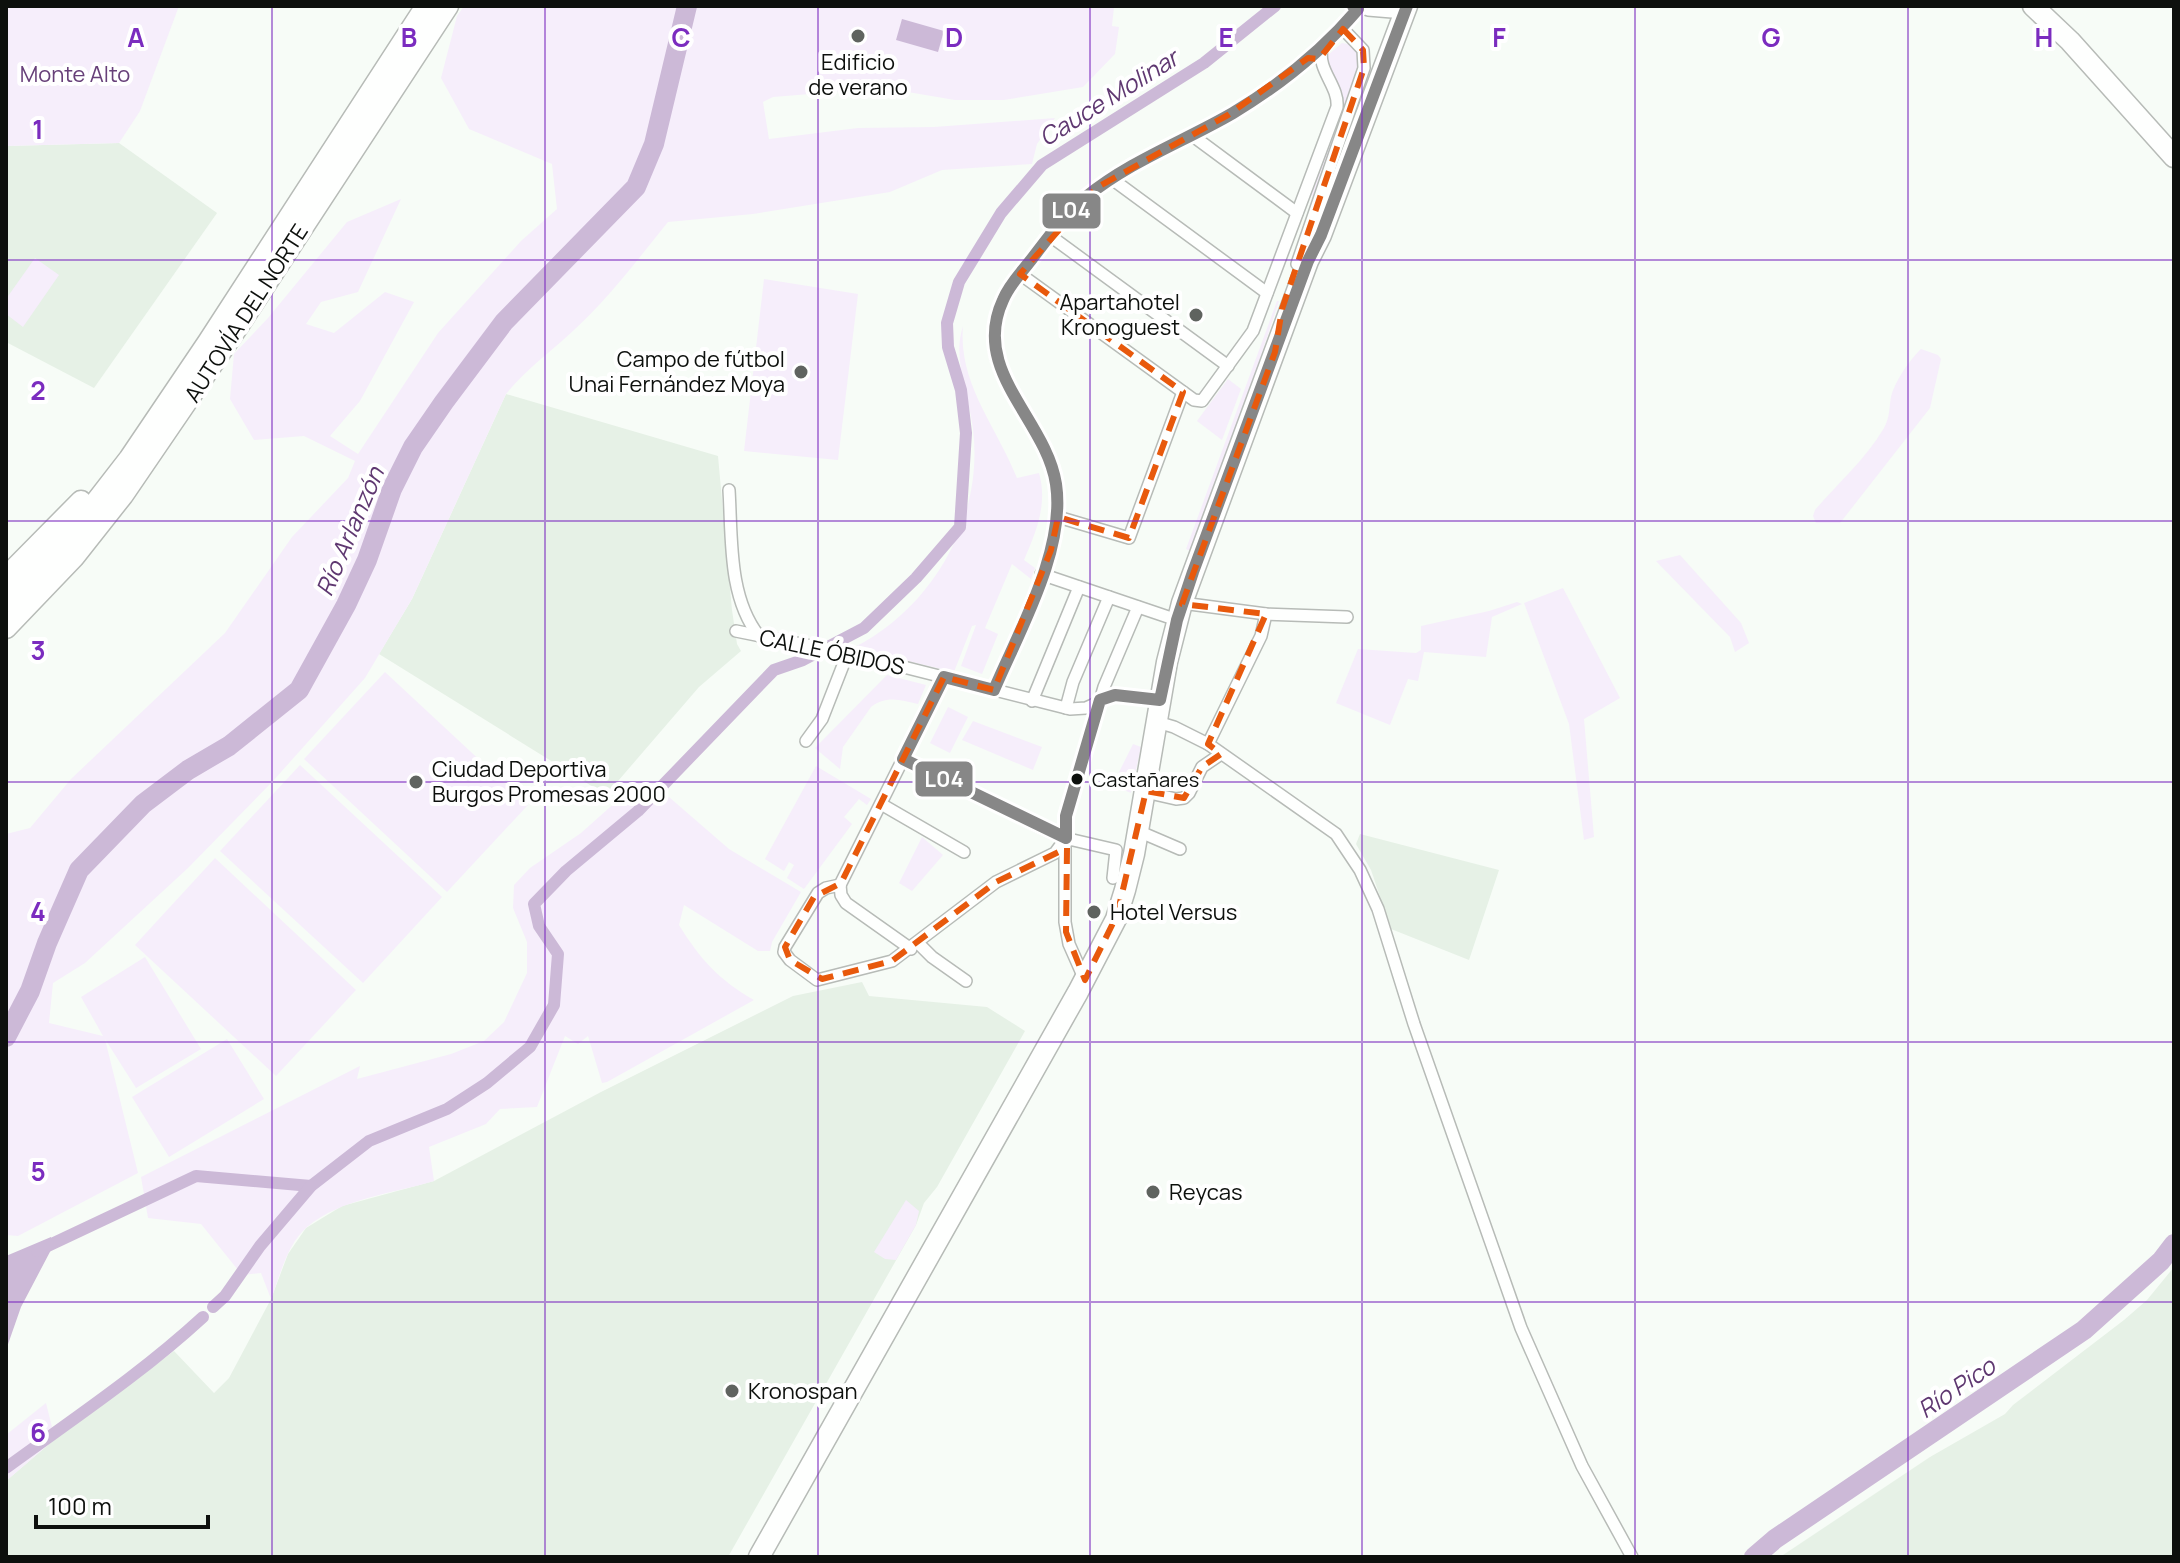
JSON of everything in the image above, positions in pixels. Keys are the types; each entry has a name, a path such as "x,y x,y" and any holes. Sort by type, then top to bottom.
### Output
{"highway":[{"name":"AUTOVÍA DEL NORTE","path":"279,230 426,6"},
{"name":"AUTOVÍA DEL NORTE","path":"6,625 93,534 155,450 448,6"},
{"path":"2033,6 2070,41 2174,157"},
{"path":"759,1557 1085,980 1117,915 1138,831 1160,700 1180,611 1308,261 1321,235 1381,8"},
{"path":"6,577 77,506 132,441 279,230"},
{"path":"6,602 67,539 129,459 279,230"}],"street":[{"path":"994,690 1051,550 1058,517 1056,483 1050,457 1003,380 993,352 1000,305 1049,235 1081,200 1257,96 1322,49 1343,29 1381,8"},
{"path":"1275,352 1274,336 1282,309 1364,68 1363,50 1343,29"},
{"path":"1020,274 1183,392 1199,401 1204,399 1253,331 1337,107 1337,96 1322,62 1322,49"},
{"path":"1308,58 1322,62"},
{"path":"1193,136 1297,213"},
{"path":"1112,179 1267,293"},
{"path":"1049,235 1228,366"},
{"path":"1058,517 1129,538 1183,392"},
{"path":"729,490 739,601 747,621 759,636"},
{"path":"1041,574 1138,607 1347,617"},
{"path":"1032,701 1079,587"},
{"path":"1066,708 1075,676 1109,597"},
{"path":"1085,980 1069,944 1065,922 1066,816 1100,700 1138,607"},
{"path":"1208,744 1261,636 1266,614"},
{"name":"CALLE ÓBIDOS","path":"736,631 944,677 1066,708 1086,708 1115,695 1160,700"},
{"path":"806,741 822,719 847,655"},
{"path":"944,677 840,885 842,898 849,905 966,981"},
{"path":"1157,722 1208,744 1291,800 1336,834 1360,870 1378,909 1414,1024 1521,1328 1582,1466 1632,1557"},
{"path":"1145,792 1184,798 1202,767 1221,754"},
{"path":"903,759 1066,838 1118,851 1113,878"},
{"path":"881,804 964,852"},
{"path":"1138,831 1180,849"},
{"path":"840,885 826,888 814,897 785,947 784,952 790,960 817,980 892,961 996,882 1055,853 1066,838"}],"highlighted area":[{"path":"1343,29 1363,50 1364,68 1282,309 1275,352 1182,604 1266,614 1208,744 1221,754 1202,767 1184,798 1146,791 1117,915 1085,980 1066,932 1067,848 996,882 892,961 822,979 790,960 785,947 814,897 841,883 944,677 994,690 1051,550 1058,517 1129,538 1183,392 1020,274 1096,188 1228,115 1308,58 1319,59"}],"shaded area":[{"path":"902,19 944,31 938,52 896,40"},
{"path":"119,143 217,213 94,388 6,342 6,146"},
{"path":"506,394 718,456 732,610 737,644 741,651 699,687 606,795 379,654 412,599"},
{"path":"1360,834 1499,870 1469,960 1391,929 1371,870 1356,844"},
{"path":"862,982 869,996 987,1007 1025,1031 937,1187 924,1203 916,1225 728,1557 6,1557 6,1481 55,1439 174,1351 214,1393 229,1378 271,1299 288,1254 306,1228 342,1206 434,1181 601,1092 793,996"},
{"path":"51,1237 52,1248 21,1307 6,1350 6,1256"},
{"path":"2174,1267 2174,1557 1780,1557 1930,1457 2005,1414 2147,1300"}],"green space":[{"name":"Monte Alto","path":"6,6 179,6 140,111 119,143 6,146"},
{"path":"464,6 1122,6 1114,7 1112,26 1119,27 1115,54 1083,87 1004,100 955,100 884,88 773,97 763,102 769,139 858,128 934,127 1055,118 1037,144 1032,164 942,170 890,192 753,214 668,222 599,305 514,385 506,394 412,599 365,678 273,781 188,868 85,963 53,983 49,1023 103,1036 81,997 145,957 201,1049 136,1088 105,1039 138,1173 18,1236 6,1235 6,834 30,828 71,779 225,633 292,537 348,478 355,461 304,436 254,440 230,399 234,354 268,318 347,222 401,199 358,292 321,302 306,324 334,333 385,292 414,302 360,401 330,436 358,454 438,333 521,241 557,209 552,164 469,129 441,78 457,16"},
{"path":"1342,43 1354,45 1359,50 1360,65 1313,196 1309,194 1341,108 1326,60"},
{"path":"35,258 59,275 23,327 6,314 6,299"},
{"name":"Campo de fútbol Unai Fernández Moya","path":"764,279 858,294 838,460 744,451"},
{"path":"1277,301 1246,401 1190,551 1186,549"},
{"path":"963,326 967,367 981,405 1017,478 1039,473 1042,496 1036,528 1024,560 1035,568 1031,579 1012,564 985,628 998,634 982,674 961,666 976,625 972,626 954,672 853,648 882,631 929,585 961,527 970,495 974,462 973,429 960,364"},
{"path":"1921,349 1941,359 1930,408 1840,523 1816,523 1813,516 1815,510 1884,428 1896,384"},
{"path":"1228,379 1241,389 1222,440 1197,421"},
{"path":"1680,555 1741,623 1749,643 1735,652 1730,637 1656,561"},
{"path":"1563,588 1620,698 1584,719 1594,837 1584,840 1569,724 1524,603"},
{"path":"1517,602 1522,604 1492,617 1486,657 1424,652 1418,681 1408,679 1390,725 1336,703 1358,649 1416,653 1421,650 1421,626"},
{"name":"Ciudad Deportiva Burgos Promesas 2000","path":"385,672 528,805 447,892 304,759"},
{"path":"887,675 926,685 918,704 888,700 871,707 843,747 840,769 815,748"},
{"path":"948,707 968,717 950,753 930,743"},
{"path":"973,721 1042,747 1033,770 962,740"},
{"path":"1133,744 1141,747 1131,793 1116,787 1118,774"},
{"name":"Ciudad Deportiva Burgos Promesas 2000","path":"300,765 442,897 363,983 220,851"},
{"path":"816,766 871,799 867,805 859,799 844,817 852,824 804,889 787,878 794,865 789,862 784,871 765,859"},
{"path":"637,783 669,797 729,849 801,892 772,942 770,951 758,951 684,905 679,925 695,948 720,976 754,1000 602,1083 588,1036 578,1044 565,1036 537,1107 500,1109 486,1124 429,1147 434,1181 351,1203 307,1227 289,1251 271,1299 261,1273 242,1275 201,1224 148,1218 141,1177 360,1066 357,1079 451,1054 484,1041 504,1022 527,973 527,942 513,908 514,885 530,868 581,833"},
{"path":"922,837 943,855 912,891 899,883"},
{"path":"215,858 356,990 276,1076 135,945"},
{"path":"227,1039 264,1099 169,1157 132,1097"},
{"path":"906,1200 919,1211 916,1225 896,1260 885,1259 874,1252"},
{"path":"46,1403 55,1439 6,1481 6,1435"}],"waterway":[{"name":"Río Arlanzón","path":"6,1037 30,991 79,870 143,804 188,770 229,746 299,690 346,605 367,560 392,489 413,447 504,322 636,187 654,144 687,6"},
{"name":"Cauce Molinar","path":"213,1307 225,1296 260,1246 311,1186 369,1141 447,1109 487,1083 530,1047 554,1005 558,954 539,926 534,904 566,871 638,811 774,670 803,660 864,628 916,578 960,527 966,433 961,390 948,347 947,323 959,282 1001,213 1042,165 1204,63 1275,6"},
{"path":"37,1251 196,1176 311,1186"},
{"name":"Río Pico","path":"1754,1557 1775,1539 2084,1330 2161,1261 2174,1244"},
{"name":"Cauce Molinar","path":"6,1468 131,1377 203,1317"}],"transit line":[{"name":"L04","path":"1353,6 1358,9 1330,39 1267,91 1233,113 1139,162 1086,197 1057,227 1003,300 995,326 996,350 1013,394 1049,460 1056,484 1054,536 1038,590 994,690 944,677 903,759 1066,838 1066,816 1100,700 1115,695 1160,700 1177,620 1193,572 1308,261 1321,235 1407,6"}],"place":[{"name":"Edificio de verano","path":"858,36"},
{"name":"Apartahotel Kronoguest","path":"1196,315"},
{"name":"Campo de fútbol Unai Fernández Moya","path":"801,372"},
{"name":"Castañares","path":"1077,779"},
{"name":"Ciudad Deportiva Burgos Promesas 2000","path":"416,782"},
{"name":"Hotel Versus","path":"1094,912"},
{"name":"Reycas","path":"1153,1192"},
{"name":"Kronospan","path":"732,1391"}]}
